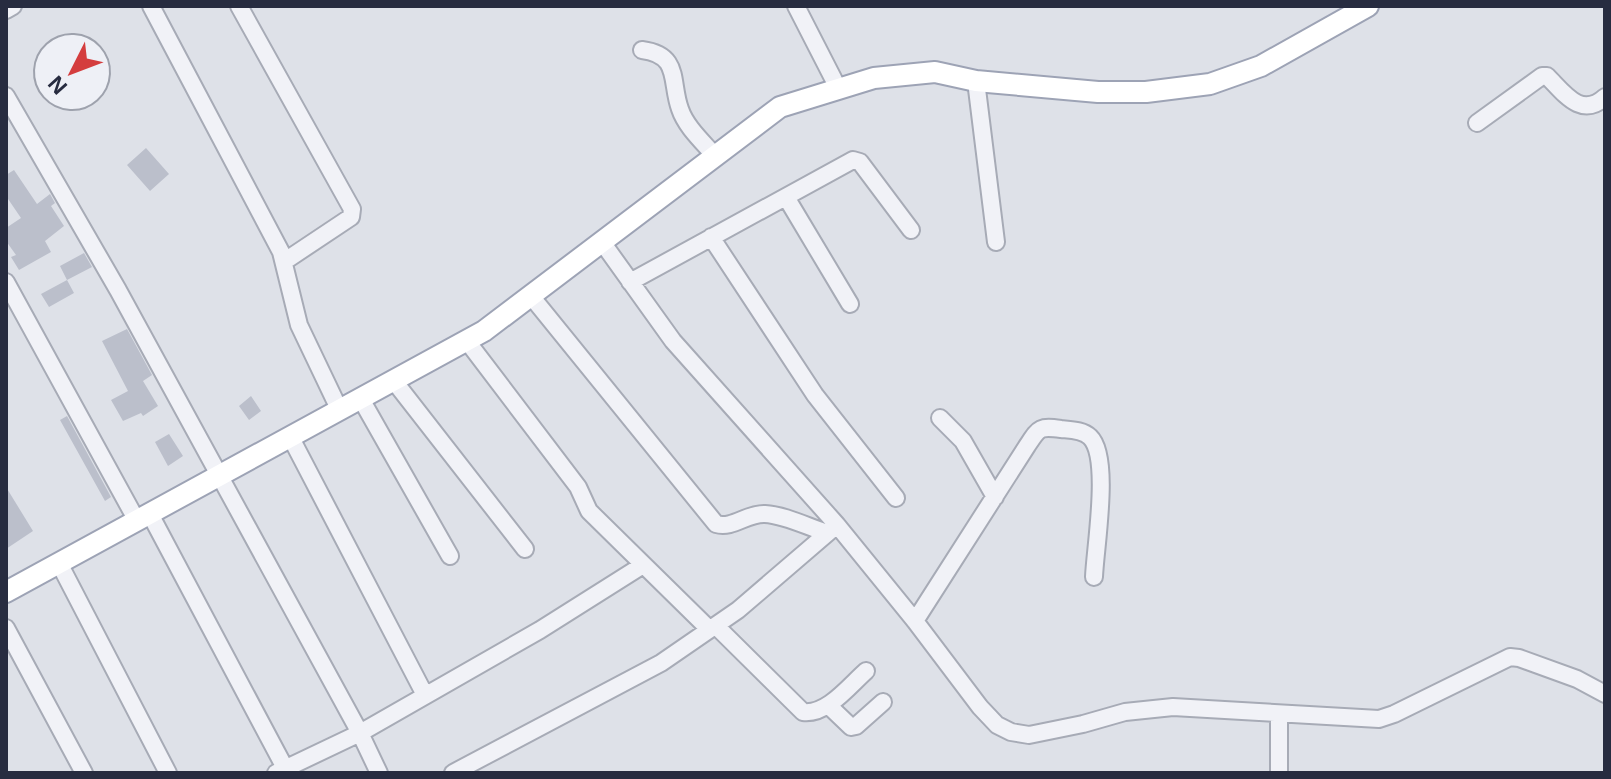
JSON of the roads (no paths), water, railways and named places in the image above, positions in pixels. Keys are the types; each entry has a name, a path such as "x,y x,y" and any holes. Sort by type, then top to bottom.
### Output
{"main road":[{"path":"8,586 59,563 219,478 484,331 780,107 874,78 935,72 976,81 1098,92 1146,92 1210,84 1261,66 1368,6"}],"street":[{"path":"6,10 13,6"},
{"path":"151,6 285,261 299,325 340,411"},
{"path":"239,6 352,209 351,217 285,261"},
{"path":"796,6 838,88"},
{"path":"642,50 652,51 669,64 674,73 679,108 715,156"},
{"path":"1477,123 1542,76 1547,76 1581,106 1599,103 1605,97"},
{"path":"976,81 996,242"},
{"path":"6,96 118,290 379,773"},
{"path":"6,130 21,120"},
{"path":"630,282 857,160 911,230"},
{"path":"786,197 850,304"},
{"path":"711,237 815,395 896,498"},
{"path":"602,242 673,341 832,529 915,621 980,707 997,725 1011,732 1029,735 1125,712 1173,707 1379,719 1510,657 1577,679 1605,694"},
{"path":"6,282 143,518 280,771 360,733 540,630 643,565"},
{"path":"531,296 716,524 725,527 757,514 769,514 832,529"},
{"path":"467,341 578,487 589,511 803,712 812,713 828,705 866,671"},
{"path":"394,381 525,549"},
{"path":"361,399 450,556"},
{"path":"940,418 963,441 995,497"},
{"path":"915,621 1041,428 1082,431 1093,440 1098,460 1101,511 1094,577"},
{"path":"291,438 425,695"},
{"path":"453,773 661,663 774,582 832,529"},
{"path":"59,563 168,773"},
{"path":"6,628 84,773"},
{"path":"828,705 851,727 883,702"},
{"path":"1279,715 1279,773"}]}
